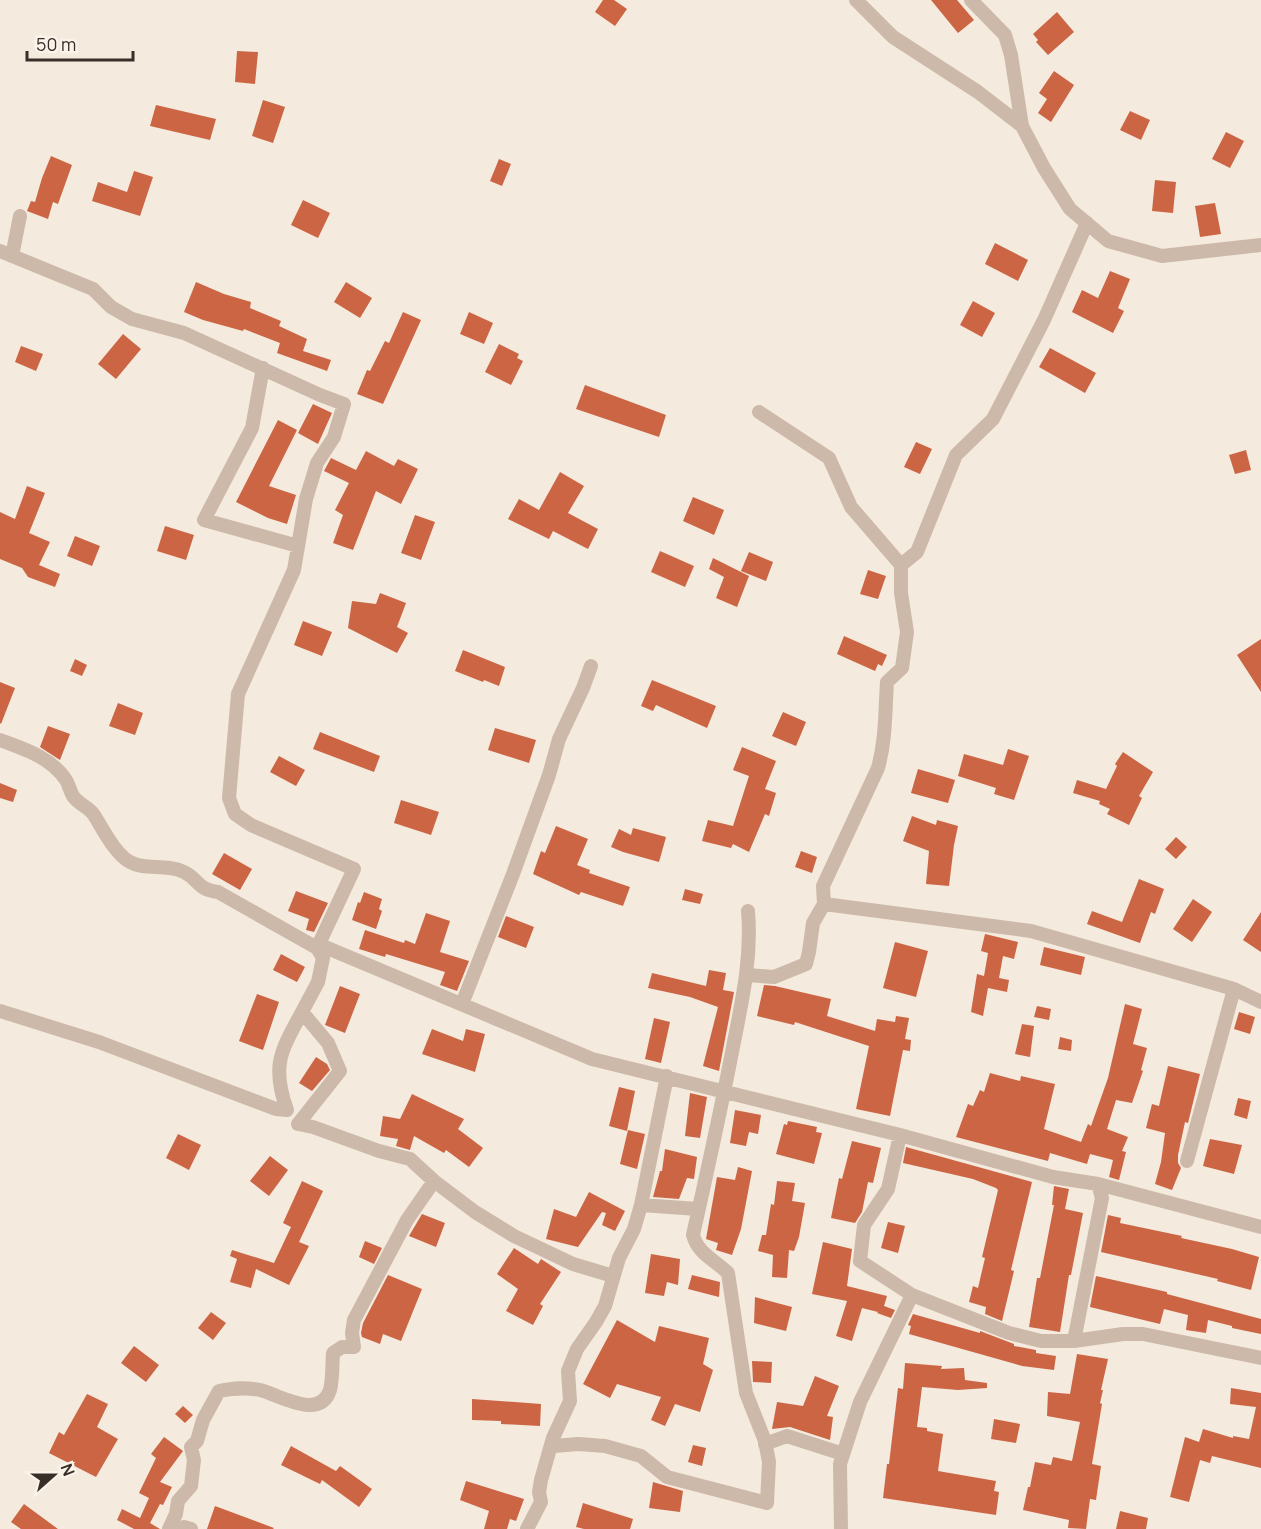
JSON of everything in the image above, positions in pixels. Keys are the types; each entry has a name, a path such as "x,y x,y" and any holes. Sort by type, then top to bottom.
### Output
{"street":[{"path":"856,0 893,37 978,92 1022,126"},
{"path":"971,0 1005,35 1011,54 1022,126 1044,168 1070,209 1108,241 1162,256 1261,245"},
{"path":"20,216 6,254 93,289 111,307 132,320 184,333 344,404 334,437 317,463 306,499 294,570 238,694 229,798 235,814 250,825 354,868 317,948"},
{"path":"901,565 917,552 956,455 993,419 1044,320 1087,223"},
{"path":"263,368 252,428 204,520 298,546"},
{"path":"747,975 774,977 806,964 813,923 824,904 822,886 878,768 884,748 887,682 902,668 907,632 901,593 901,565 851,507 829,458 759,412"},
{"path":"462,1004 513,874 560,739 591,666"},
{"path":"0,740 32,752 52,764 66,780 74,798 92,812 112,843 130,862 149,867 163,866 185,872 205,890 218,892 317,948 323,958 318,982 282,1048 278,1074 287,1110 276,1109 99,1042 0,1011"},
{"path":"824,904 1031,931 1234,989 1261,1002"},
{"path":"552,1438 554,1446 578,1443 605,1446 641,1456 667,1477 767,1503 769,1462 765,1444 746,1393 728,1273 701,1252 693,1234 725,1091 747,975 750,941 748,911"},
{"path":"317,948 325,946 592,1059 900,1135 1053,1178 1098,1184 1261,1227"},
{"path":"1187,1161 1234,989"},
{"path":"302,1012 328,1043 340,1071 298,1124 410,1159 434,1181 475,1212 514,1236 573,1264 613,1276"},
{"path":"527,1529 541,1502 539,1492 541,1480 552,1438 570,1401 568,1371 577,1349 605,1306 619,1258 634,1229 667,1076"},
{"path":"900,1135 888,1189 864,1225 860,1261 912,1295 1009,1333 1041,1341 1074,1341 1123,1334 1143,1334 1261,1358"},
{"path":"169,1529 176,1514 178,1501 191,1486 194,1460 190,1447 197,1441 203,1420 219,1391 239,1387 261,1390 301,1405 314,1405 324,1400 330,1391 333,1353 342,1347 354,1347 351,1333 354,1320 407,1220 434,1181"},
{"path":"1074,1341 1102,1198 1098,1184"},
{"path":"641,1205 698,1209"},
{"path":"841,1529 840,1464 843,1454 860,1402 912,1295"},
{"path":"765,1444 787,1436 843,1454"},
{"path":"181,1529 184,1527 190,1529"}],"building":[{"path":"603,0 614,0 627,9 615,26 595,12"},
{"path":"931,0 957,0 974,20 958,33"},
{"path":"1057,12 1074,32 1048,55 1036,42 1038,40 1033,34"},
{"path":"237,51 258,52 255,84 235,82"},
{"path":"1054,71 1074,85 1051,122 1038,113 1047,99 1039,93"},
{"path":"263,100 285,107 273,143 252,136"},
{"path":"156,105 216,119 210,140 150,126"},
{"path":"1130,111 1150,120 1141,140 1120,130"},
{"path":"1226,132 1244,141 1230,168 1212,159"},
{"path":"51,156 72,165 58,204 53,202 48,219 27,211 31,201 35,202"},
{"path":"499,159 511,164 502,186 490,181"},
{"path":"134,171 153,177 140,216 92,201 98,182 127,192"},
{"path":"1155,180 1176,182 1173,213 1152,211"},
{"path":"303,200 330,213 318,238 291,225"},
{"path":"1215,203 1221,234 1200,237 1195,206"},
{"path":"995,243 1028,260 1018,281 985,264"},
{"path":"1110,271 1130,279 1118,308 1124,311 1113,333 1072,312 1082,290 1098,298"},
{"path":"196,282 251,302 250,308 281,321 279,326 307,339 303,351 331,360 327,371 277,353 280,343 244,329 243,331 203,320 184,312"},
{"path":"346,282 372,298 360,318 334,302"},
{"path":"973,301 995,313 982,337 960,325"},
{"path":"403,312 421,320 383,404 357,394 367,370 370,371 385,341 389,343"},
{"path":"469,312 493,323 484,344 460,334"},
{"path":"123,334 141,349 116,379 98,364"},
{"path":"499,344 519,354 517,358 523,361 511,385 485,372"},
{"path":"21,346 43,354 36,371 15,362"},
{"path":"1050,348 1096,373 1085,393 1039,367"},
{"path":"585,385 666,415 659,437 576,409"},
{"path":"313,404 332,413 318,444 298,433"},
{"path":"278,420 297,430 269,486 296,495 287,524 268,518 236,502"},
{"path":"916,442 932,449 920,474 904,467"},
{"path":"1246,450 1251,470 1235,474 1229,455"},
{"path":"366,451 394,466 398,459 418,469 401,504 376,491 353,550 333,543 343,515 335,510 349,483 324,471 331,458 356,470"},
{"path":"560,472 584,486 568,513 598,529 588,549 553,531 549,539 508,519 519,499 539,510"},
{"path":"27,486 45,493 29,533 50,542 39,565 60,574 55,587 28,577 22,568 0,559 0,512 15,519"},
{"path":"693,497 724,510 714,535 683,521"},
{"path":"415,515 435,522 421,560 401,553"},
{"path":"165,526 194,535 186,560 157,551"},
{"path":"75,536 100,546 92,566 67,556"},
{"path":"660,551 694,566 685,587 651,572"},
{"path":"749,552 773,562 766,581 741,571"},
{"path":"713,558 749,576 737,607 716,598 724,577 709,569"},
{"path":"868,570 886,576 878,599 860,594"},
{"path":"380,593 406,603 397,627 408,633 397,653 348,628 352,601 376,604"},
{"path":"303,621 332,632 322,656 294,645"},
{"path":"844,636 887,655 882,666 878,664 875,671 837,654"},
{"path":"1261,639 1261,692 1237,655"},
{"path":"463,650 505,667 499,686 455,671"},
{"path":"75,659 87,665 82,676 70,671"},
{"path":"652,680 716,706 707,728 656,705 653,711 641,706"},
{"path":"0,682 15,688 1,724 0,723"},
{"path":"118,703 143,713 135,735 109,726"},
{"path":"783,712 806,722 796,746 772,736"},
{"path":"48,726 70,734 60,760 40,747"},
{"path":"495,728 536,740 529,763 488,750"},
{"path":"320,732 380,756 374,772 313,749"},
{"path":"742,747 776,761 765,789 776,793 769,816 765,814 749,852 733,844 731,848 702,841 708,820 733,826 749,776 733,770"},
{"path":"1008,749 1029,756 1014,800 994,794 996,788 958,776 964,754 1003,765"},
{"path":"1123,752 1153,772 1139,796 1142,798 1129,825 1107,814 1110,809 1099,804 1100,801 1073,793 1077,780 1106,789 1117,766 1115,764"},
{"path":"279,756 305,770 296,786 270,772"},
{"path":"918,769 955,780 948,803 911,793"},
{"path":"0,783 17,790 13,802 0,798"},
{"path":"401,800 439,812 431,835 394,823"},
{"path":"912,816 936,825 937,820 958,826 949,886 926,884 929,851 903,841"},
{"path":"556,826 588,839 577,865 590,870 589,873 630,887 623,906 581,892 579,895 533,874 541,851 545,853"},
{"path":"633,828 666,837 659,862 611,847 619,829 631,835"},
{"path":"1176,837 1187,847 1176,859 1165,849"},
{"path":"801,851 817,857 812,873 795,867"},
{"path":"224,853 252,869 240,890 212,874"},
{"path":"1139,879 1164,889 1155,914 1151,912 1140,943 1087,924 1092,911 1122,922"},
{"path":"685,889 703,894 700,904 682,900"},
{"path":"296,891 328,903 314,932 306,930 309,919 288,911"},
{"path":"364,892 382,899 379,909 382,911 376,929 352,920"},
{"path":"1193,899 1212,912 1192,942 1173,929"},
{"path":"1261,912 1261,952 1243,940"},
{"path":"426,913 450,921 440,952 469,961 457,991 440,985 445,972 386,954 385,957 359,949 365,930 404,943 405,940 415,944"},
{"path":"506,916 534,927 526,948 498,937"},
{"path":"985,934 1018,942 1014,959 1003,956 999,978 1009,980 1007,992 988,988 983,1016 971,1012 977,974 984,976 988,953 981,951"},
{"path":"895,942 928,951 916,997 883,988"},
{"path":"1044,947 1085,957 1081,975 1040,965"},
{"path":"281,954 305,967 297,982 273,970"},
{"path":"709,970 726,973 723,990 734,992 719,1071 703,1066 718,1007 690,997 648,988 652,973 706,986"},
{"path":"764,985 831,999 827,1016 875,1031 877,1019 895,1022 896,1016 909,1018 905,1039 911,1040 910,1051 903,1050 890,1116 856,1109 869,1046 795,1022 794,1025 757,1016"},
{"path":"340,986 360,994 345,1033 325,1025"},
{"path":"257,994 279,1002 263,1050 239,1041"},
{"path":"1125,1004 1142,1009 1133,1044 1147,1048 1141,1070 1143,1071 1132,1103 1116,1100 1107,1129 1128,1137 1122,1151 1126,1152 1119,1180 1109,1177 1113,1160 1090,1154 1087,1164 1050,1153 1048,1161 956,1137 968,1104 973,1106 980,1090 984,1092 990,1073 1020,1081 1021,1076 1055,1084 1044,1129 1081,1142 1088,1124 1091,1126 1108,1078"},
{"path":"1037,1006 1051,1009 1049,1020 1034,1017"},
{"path":"1239,1012 1255,1017 1250,1034 1234,1029"},
{"path":"654,1018 670,1022 661,1063 645,1059"},
{"path":"1022,1024 1034,1026 1030,1057 1015,1054"},
{"path":"432,1029 463,1041 466,1029 485,1034 475,1072 422,1054"},
{"path":"1060,1037 1072,1040 1071,1051 1058,1049"},
{"path":"316,1057 327,1064 330,1070 312,1091 299,1083"},
{"path":"1168,1066 1200,1074 1188,1123 1185,1122 1178,1155 1181,1168 1172,1190 1155,1184 1165,1133 1146,1128 1152,1104 1159,1106"},
{"path":"619,1087 635,1091 627,1131 609,1126"},
{"path":"690,1093 707,1097 700,1138 685,1136"},
{"path":"412,1094 464,1119 458,1129 483,1148 469,1167 446,1150 444,1153 414,1136 410,1150 396,1146 398,1139 380,1136 383,1116 400,1119"},
{"path":"1238,1098 1251,1101 1247,1119 1234,1115"},
{"path":"735,1110 761,1115 758,1134 749,1132 746,1146 730,1143"},
{"path":"788,1121 817,1127 816,1132 822,1133 814,1164 776,1154 784,1124 787,1125"},
{"path":"628,1130 645,1134 637,1169 620,1164"},
{"path":"178,1134 201,1145 189,1170 166,1158"},
{"path":"1210,1139 1242,1145 1234,1174 1203,1166"},
{"path":"852,1141 881,1148 873,1183 868,1182 862,1212 855,1223 831,1218 839,1178 842,1179"},
{"path":"906,1147 1032,1182 1011,1270 1014,1271 1002,1321 985,1314 986,1307 969,1302 973,1286 978,1288 985,1258 982,1257 998,1190 973,1179 903,1163"},
{"path":"665,1149 697,1157 694,1179 687,1178 679,1199 653,1197 660,1171 662,1171"},
{"path":"270,1156 288,1170 269,1196 250,1181"},
{"path":"738,1167 752,1171 741,1229 732,1255 716,1250 718,1243 706,1239 717,1177 735,1180"},
{"path":"302,1181 323,1191 299,1242 309,1246 289,1285 256,1269 251,1288 230,1282 237,1259 230,1256 232,1250 274,1263 291,1227 283,1223"},
{"path":"777,1181 795,1183 792,1201 805,1203 799,1237 794,1251 789,1250 787,1278 772,1277 773,1255 758,1251 762,1235 766,1235 771,1204 774,1205"},
{"path":"1054,1186 1069,1189 1065,1209 1083,1213 1071,1275 1069,1275 1060,1332 1029,1327 1037,1278 1040,1278 1054,1205 1052,1205"},
{"path":"589,1192 625,1211 615,1231 602,1225 606,1213 602,1212 578,1247 546,1239 554,1209 576,1217"},
{"path":"422,1214 445,1223 436,1247 409,1236"},
{"path":"1108,1215 1121,1218 1120,1223 1182,1236 1181,1238 1259,1257 1251,1290 1217,1281 1218,1279 1101,1252"},
{"path":"888,1222 905,1226 898,1253 881,1248"},
{"path":"365,1241 382,1248 374,1264 359,1257"},
{"path":"823,1242 852,1249 847,1286 887,1296 884,1306 895,1310 891,1318 862,1308 852,1341 836,1336 847,1301 812,1294"},
{"path":"514,1248 538,1264 541,1259 561,1272 540,1304 543,1306 533,1325 506,1311 518,1289 497,1274"},
{"path":"651,1254 680,1259 678,1285 667,1282 664,1296 645,1293"},
{"path":"388,1275 422,1289 401,1341 383,1334 380,1344 362,1337 361,1333 363,1323"},
{"path":"692,1275 720,1282 719,1297 688,1289"},
{"path":"1096,1276 1167,1292 1167,1294 1261,1319 1261,1334 1208,1320 1206,1333 1186,1330 1188,1315 1164,1309 1160,1324 1090,1307"},
{"path":"755,1297 792,1307 786,1331 754,1323"},
{"path":"211,1312 226,1323 213,1340 198,1328"},
{"path":"913,1314 980,1333 980,1331 1014,1344 1014,1346 1036,1350 1036,1353 1056,1356 1054,1370 1022,1366 909,1334 911,1326 908,1325"},
{"path":"617,1320 655,1342 659,1326 709,1338 703,1364 713,1370 700,1412 675,1404 665,1426 651,1420 661,1397 617,1384 610,1398 583,1384"},
{"path":"134,1346 159,1365 146,1382 121,1363"},
{"path":"1077,1354 1108,1359 1101,1390 1103,1390 1100,1403 1102,1404 1092,1464 1101,1466 1096,1500 1090,1499 1086,1529 1068,1528 1069,1520 1023,1510 1035,1462 1051,1465 1053,1457 1072,1461 1080,1422 1047,1416 1048,1392 1070,1394"},
{"path":"752,1361 772,1362 771,1383 753,1382"},
{"path":"905,1363 942,1366 941,1369 964,1368 965,1380 987,1383 987,1388 958,1390 922,1387 917,1427 943,1434 938,1471 996,1481 994,1491 999,1492 996,1515 883,1498 898,1388 903,1389"},
{"path":"815,1376 839,1386 827,1416 833,1417 830,1440 790,1427 772,1429 777,1402 803,1406"},
{"path":"1231,1388 1261,1393 1261,1468 1212,1456 1210,1463 1200,1460 1189,1502 1170,1497 1185,1437 1199,1442 1203,1429 1233,1438 1233,1436 1249,1439 1256,1407 1230,1404"},
{"path":"87,1394 108,1404 97,1427 118,1439 96,1477 49,1453 59,1432 64,1435"},
{"path":"472,1399 541,1404 540,1426 472,1420"},
{"path":"183,1406 193,1415 185,1423 175,1414"},
{"path":"994,1419 1020,1424 1016,1443 991,1439"},
{"path":"164,1437 183,1451 160,1482 172,1487 150,1523 160,1529 134,1529 117,1520 122,1509 140,1518 149,1498 139,1493 156,1458 151,1454"},
{"path":"693,1445 706,1448 702,1466 688,1462"},
{"path":"291,1446 336,1471 340,1466 372,1489 359,1507 322,1480 320,1484 281,1465"},
{"path":"466,1481 524,1499 516,1521 510,1519 507,1529 484,1529 489,1511 460,1500"},
{"path":"653,1482 683,1491 680,1512 649,1508"},
{"path":"583,1503 633,1519 630,1529 576,1527"},
{"path":"24,1504 58,1529 21,1529 11,1522"},
{"path":"215,1506 274,1528 207,1529"},
{"path":"1120,1511 1148,1518 1146,1529 1116,1529"}]}
